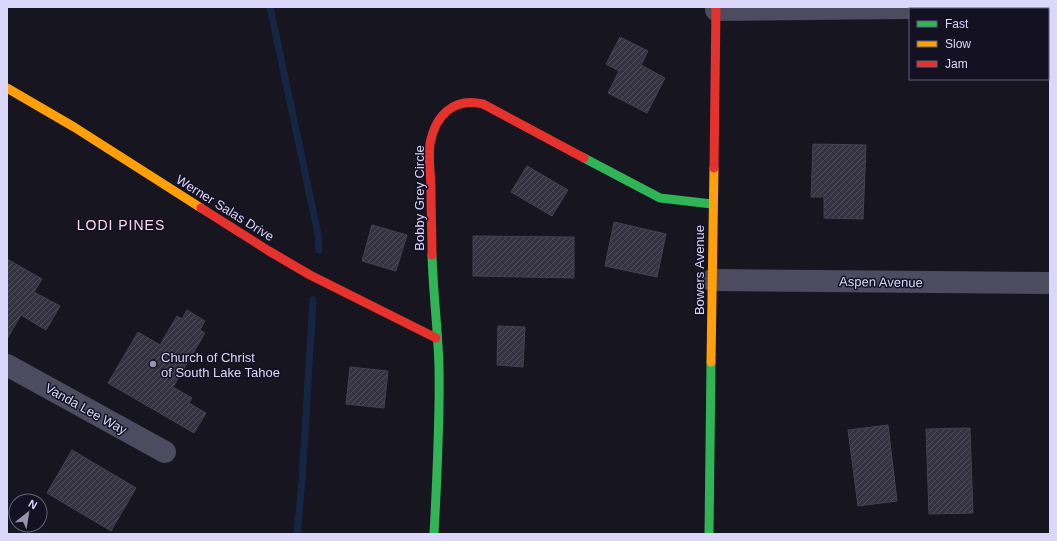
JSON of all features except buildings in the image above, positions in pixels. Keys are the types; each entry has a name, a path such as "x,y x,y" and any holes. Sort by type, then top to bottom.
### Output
{"street":[{"path":"716,9 1002,7"},
{"name":"Bowers Avenue","path":"709,534 712,204 716,9"},
{"name":"Werner Salas Drive","path":"7,88 74,126 270,252 305,272 436,338"},
{"name":"Bobby Grey Circle","path":"434,534 439,438 439,366 433,289 430,145 434,128 441,115 452,106 468,101 482,104 502,113 660,198 712,204"},
{"name":"Aspen Avenue","path":"712,280 1050,283"},
{"name":"Vanda Lee Way","path":"7,365 165,452"}],"waterway":[{"path":"270,7 318,234 319,250"},
{"path":"297,534 302,481 313,300"}],"traffic: fast":[{"path":"584,158 660,198 712,204"},
{"path":"432,255 439,388 434,534"},
{"path":"709,534 711,362"}],"traffic: slow":[{"path":"7,88 74,127 201,208"},
{"path":"711,362 714,168"}],"traffic: jam":[{"path":"714,168 716,7"},
{"path":"432,255 430,144 432,134 441,117 454,106 463,103 483,104 584,158"},
{"path":"201,208 310,275 436,338"}],"place":[{"name":"Church of Christ of South Lake Tahoe","path":"153,364"}],"district":[{"name":"LODI PINES","path":"121,225"}]}
